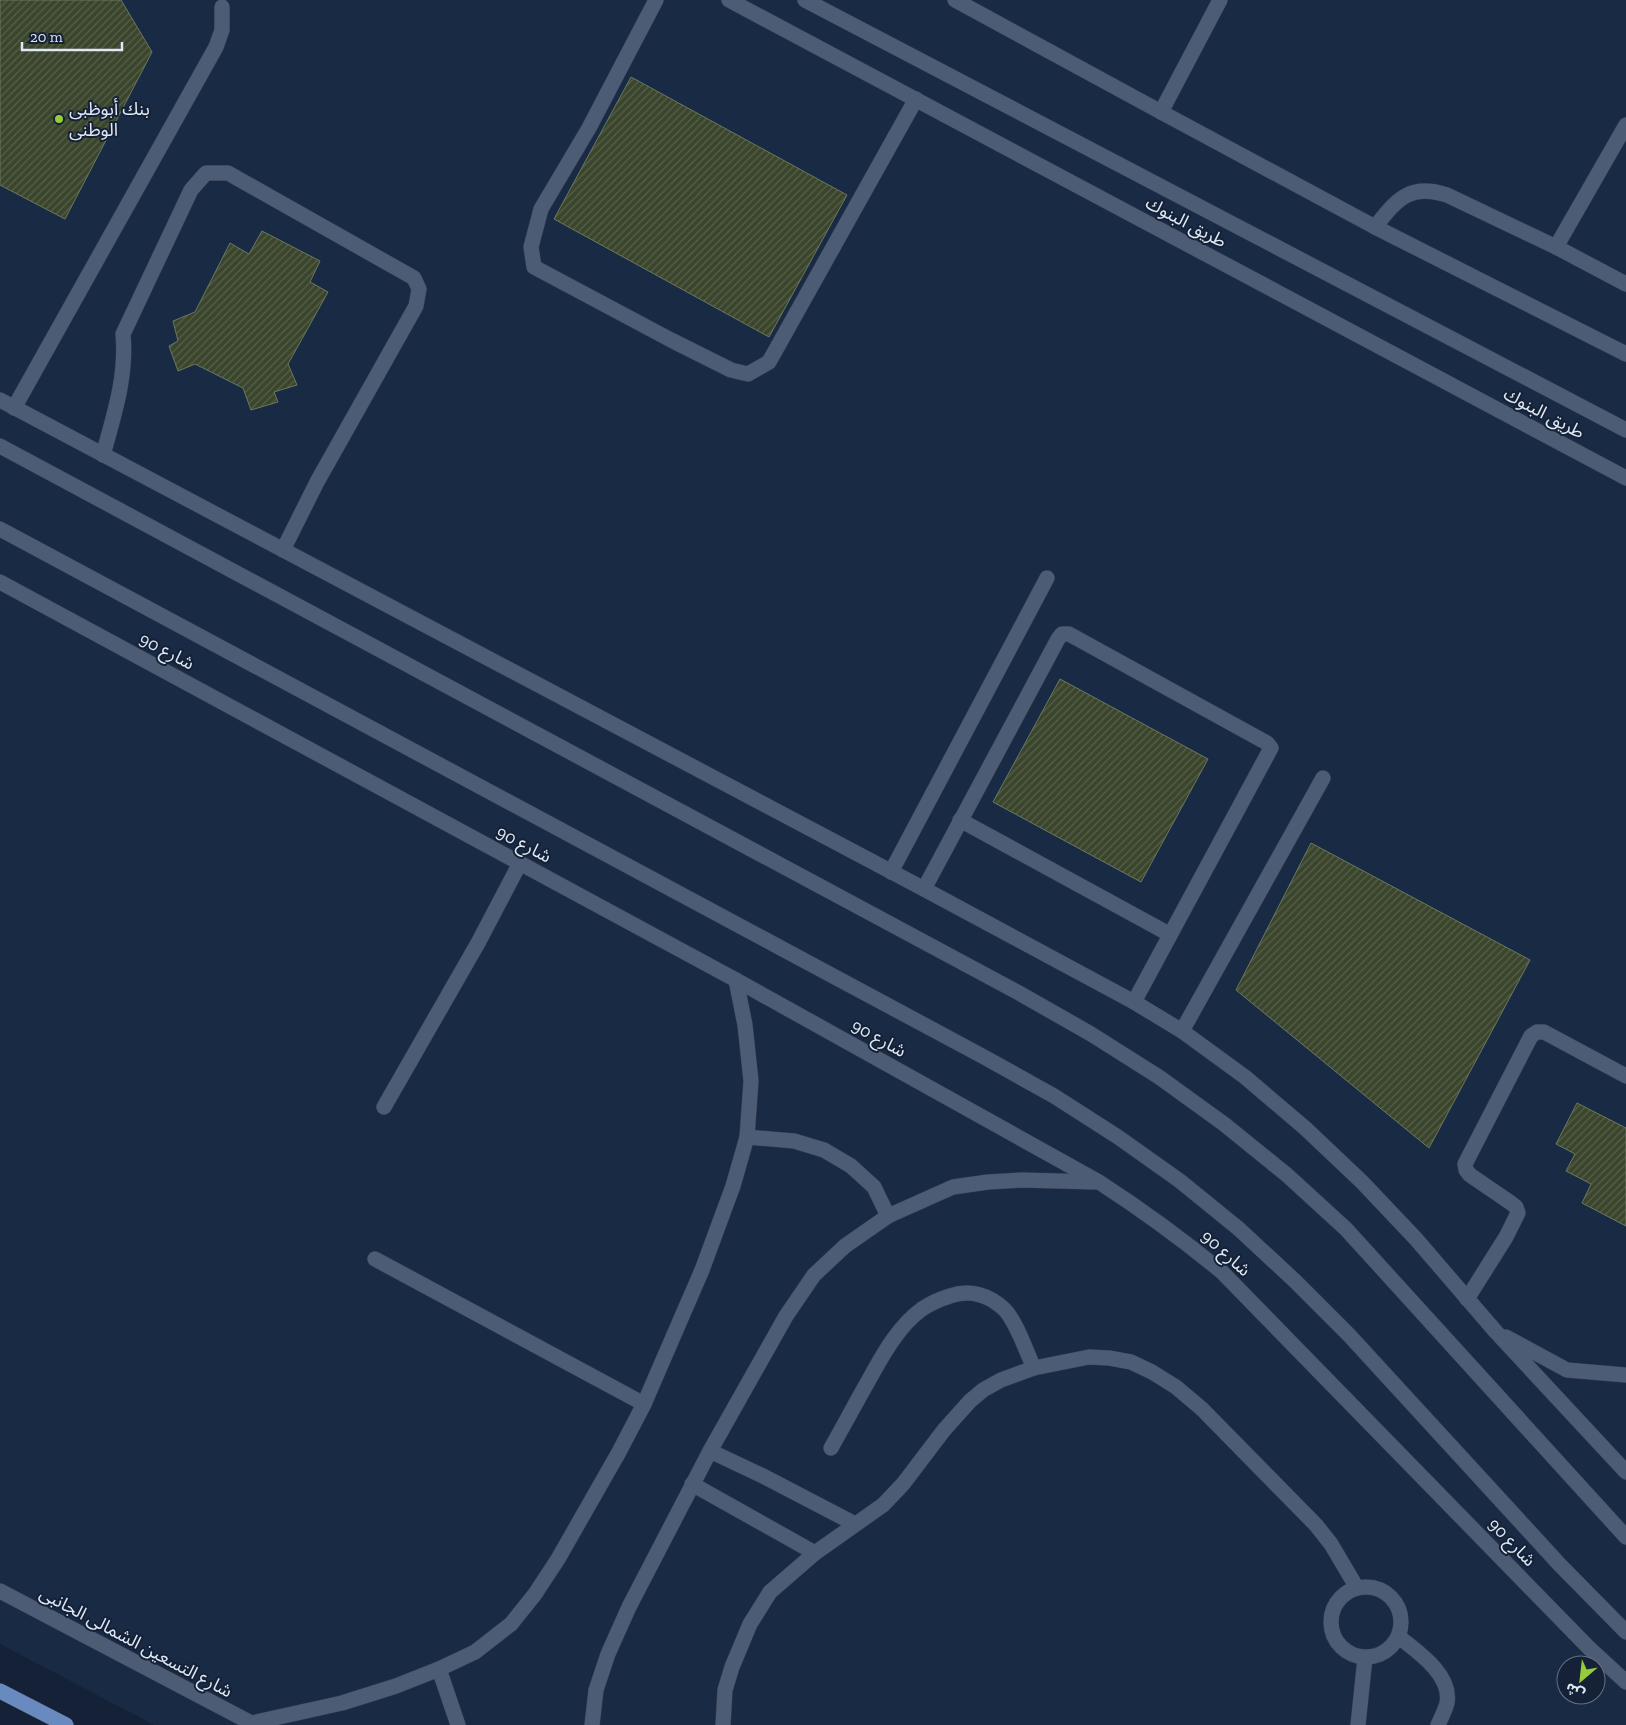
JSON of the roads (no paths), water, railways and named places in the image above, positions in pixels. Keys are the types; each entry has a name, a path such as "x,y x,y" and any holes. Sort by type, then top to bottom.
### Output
{"main road":[{"path":"0,1691 66,1725"}],"street":[{"path":"656,0 589,128 541,210 530,247 534,267 731,370 748,374 770,362 916,99"},
{"name":"طريق البنوك","path":"729,0 1626,478"},
{"path":"805,0 1626,430"},
{"path":"955,0 1375,226 1626,354"},
{"path":"1160,112 1220,0"},
{"path":"14,408 216,47 222,30 222,7"},
{"path":"1556,247 1626,125"},
{"path":"103,455 121,388 125,349 124,334 191,190 206,173 228,173 414,278 419,289 416,306 317,482 283,550"},
{"path":"1375,226 1392,205 1401,198 1411,193 1422,191 1434,192 1446,195 1556,247 1626,284"},
{"path":"0,400 924,889 1134,1002 1182,1031 1245,1077 1305,1128 1362,1182 1416,1239 1496,1332 1626,1472"},
{"path":"0,446 1019,993 1091,1034 1159,1077 1287,1175 1346,1229 1626,1537"},
{"path":"0,529 984,1056 1054,1096 1118,1137 1180,1181 1239,1229 1295,1281 1349,1335 1560,1565 1626,1632"},
{"path":"891,872 1047,578"},
{"name":"شارع 90","path":"0,582 736,980 1098,1182 1164,1226 1222,1272 1589,1648 1626,1682"},
{"path":"924,889 1058,639 1062,634 1069,634 1267,743 1271,748 1134,1002"},
{"path":"1182,1031 1323,778"},
{"path":"960,820 1169,934"},
{"path":"384,1107 478,943 520,863"},
{"path":"254,1724 342,1703 396,1686 475,1652 511,1624 535,1594 558,1559 620,1452 644,1404 702,1270 733,1186 747,1137 751,1080 745,1024 736,980"},
{"path":"1467,1299 1506,1237 1518,1213 1511,1203 1470,1175 1466,1170 1465,1164 1531,1036 1537,1032 1544,1032 1626,1076"},
{"path":"747,1137 794,1141 824,1150 851,1166 874,1188 888,1216"},
{"path":"592,1725 596,1690 608,1654 629,1608 710,1451 786,1316 814,1275 845,1246 888,1216 953,1187 1022,1180 1098,1182"},
{"path":"375,1259 644,1404"},
{"path":"831,1448 884,1353 909,1320 937,1300 958,1293 977,1293 992,1300 1006,1311 1034,1368"},
{"path":"1496,1332 1567,1370 1626,1375"},
{"path":"723,1725 725,1690 732,1667 750,1624 770,1592 814,1553 883,1505 903,1484 944,1430 970,1401 983,1390 1001,1380 1034,1368 1089,1357 1109,1358 1131,1362 1176,1387 1202,1410 1316,1525 1336,1550 1357,1588"},
{"path":"710,1451 764,1476 855,1524"},
{"path":"692,1484 814,1553"},
{"path":"1369,1587 1380,1589 1390,1596 1402,1614 1402,1626 1399,1637 1391,1648 1379,1656 1365,1658 1346,1651 1339,1644 1331,1626 1331,1616 1340,1598 1348,1592 1357,1588 1369,1587"},
{"name":"شارع التسعين الشمالى الجانبى","path":"0,1592 254,1724"},
{"path":"1399,1637 1421,1655 1440,1676 1447,1691 1447,1703 1438,1725"},
{"path":"1358,1725 1365,1658"},
{"path":"439,1669 458,1725"}],"place":[{"name":"بنك أبوظبى الوطنى","path":"59,119"}]}
